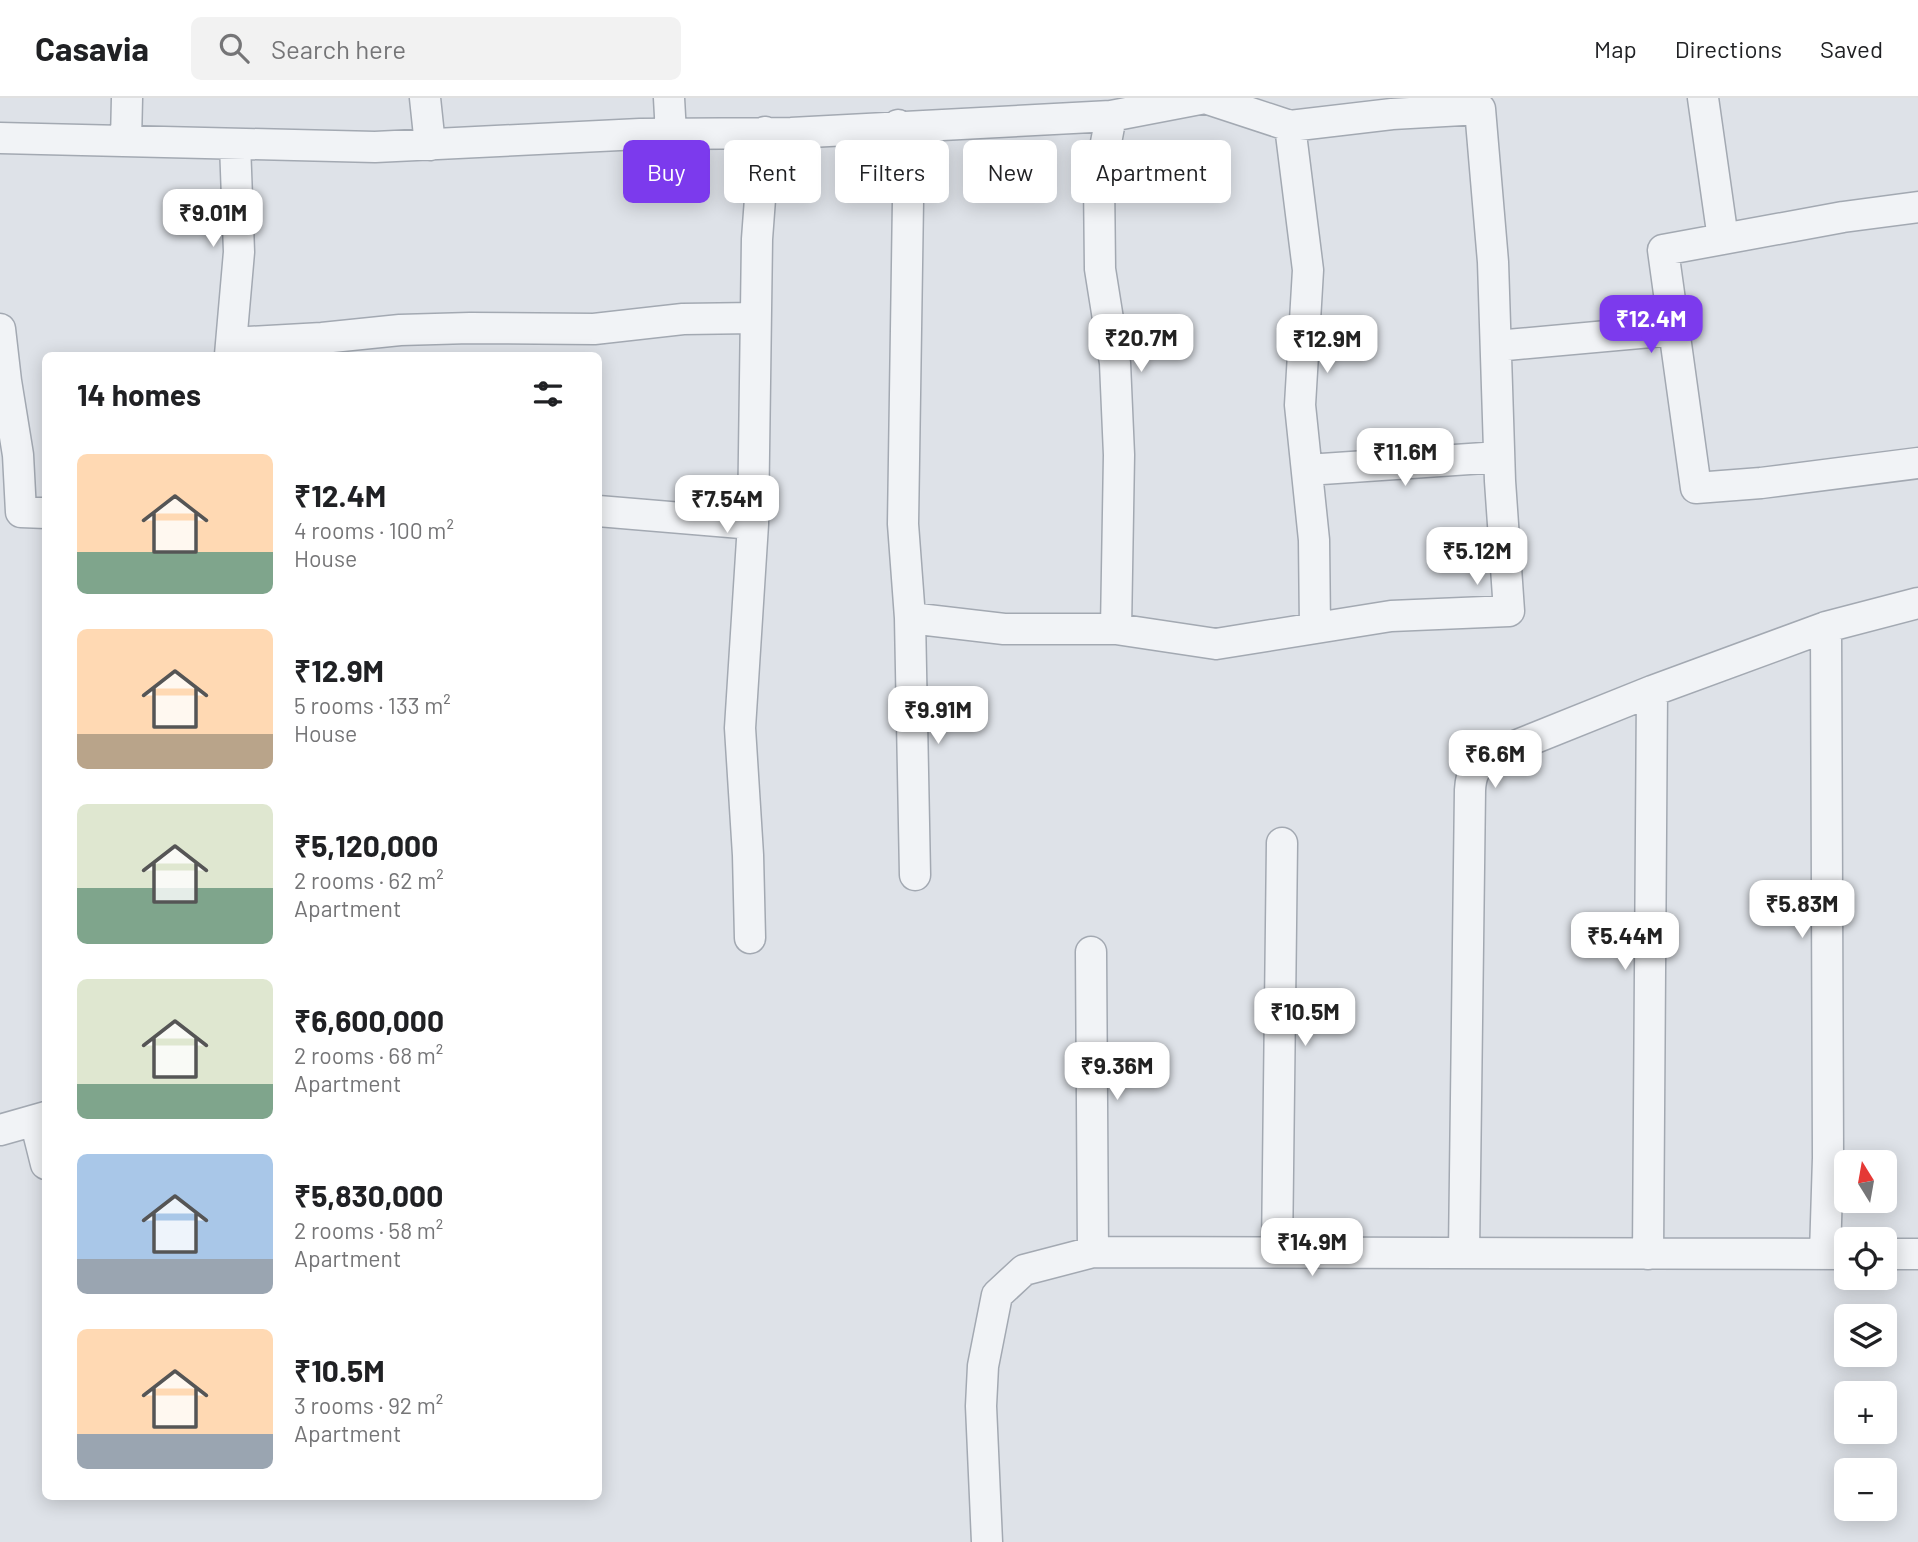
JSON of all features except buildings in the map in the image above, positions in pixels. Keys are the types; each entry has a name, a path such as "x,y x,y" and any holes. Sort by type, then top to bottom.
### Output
{"street":[{"path":"126,141 127,98"},
{"path":"425,98 430,145"},
{"path":"670,98 671,134"},
{"path":"0,138 375,147 1111,116 1205,98 1290,126 1392,114 1480,109 1493,262 1499,457 1509,611 1391,616 1216,644 1116,629 1004,629 910,618"},
{"path":"1703,98 1723,239"},
{"path":"1111,116 1100,180 1100,268 1115,363 1118,442 1116,629"},
{"path":"898,125 908,200 903,524 910,618 915,876"},
{"path":"1290,126 1308,270 1300,405 1314,540 1315,628"},
{"path":"750,938 740,728 753,524 757,239 765,132"},
{"path":"235,144 239,252 231,349 400,330 594,329 682,319 755,318"},
{"path":"1918,207 1843,217 1663,250 1696,488 1761,483 1918,463"},
{"path":"0,329 18,454 21,512 42,513"},
{"path":"1496,346 1673,330"},
{"path":"1307,470 1499,457"},
{"path":"602,511 753,524"},
{"path":"1464,1253 1471,776 1476,765 1490,756 1652,691 1826,627 1918,603"},
{"path":"1826,627 1828,1158 1834,1230"},
{"path":"1648,1254 1652,691"},
{"path":"1277,1252 1282,843"},
{"path":"1091,952 1093,1252"},
{"path":"0,1130 40,1118"},
{"path":"987,1542 981,1406 983,1366 997,1295 1024,1270 1093,1252 1834,1254"},
{"path":"1897,1254 1918,1254"}]}
